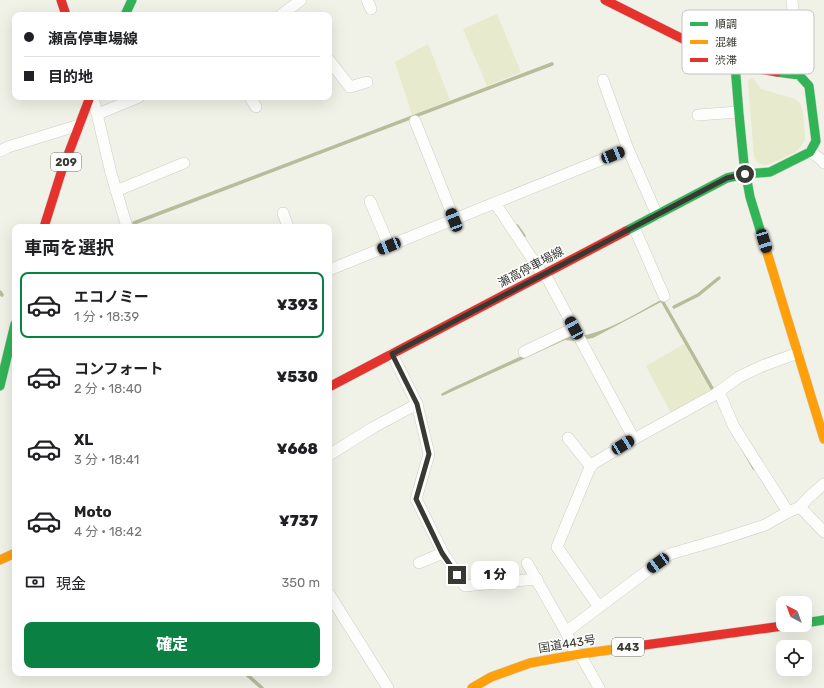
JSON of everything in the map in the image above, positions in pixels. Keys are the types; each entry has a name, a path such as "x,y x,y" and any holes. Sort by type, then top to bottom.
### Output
{"main road":[{"path":"61,0 65,12"},
{"path":"126,12 132,0"},
{"path":"605,0 682,38"},
{"path":"736,74 745,174 750,197 824,439"},
{"path":"793,74 799,75 809,86 816,141 810,152"},
{"name":"209","path":"45,224 61,173 89,100"},
{"name":"瀬高停車場線","path":"332,385 727,178 745,174 770,172 810,152"},
{"path":"0,386 12,336"},
{"path":"0,560 12,554"},
{"path":"812,622 824,620"},
{"name":"国道443号","path":"472,688 491,677 530,663 578,654 776,627"}],"street":[{"path":"285,12 301,0"},
{"path":"792,0 793,10"},
{"path":"332,64 350,87 367,82"},
{"path":"603,80 628,149 657,215"},
{"path":"94,100 111,173 126,224"},
{"path":"98,114 132,100"},
{"path":"252,100 256,107"},
{"path":"698,115 738,112"},
{"path":"415,121 454,220"},
{"path":"0,149 8,148 79,125"},
{"path":"332,269 628,149"},
{"path":"810,152 824,163"},
{"path":"116,191 184,163"},
{"path":"370,201 389,246"},
{"path":"495,203 544,274 634,439"},
{"path":"283,213 287,224"},
{"path":"634,227 664,296"},
{"path":"524,352 574,328"},
{"path":"598,606 557,547 591,466 634,439 719,392 739,377 798,352"},
{"path":"392,354 417,404 429,454 416,499 442,553 465,586 536,579"},
{"path":"719,392 734,427 788,512"},
{"path":"332,453 374,427 417,404"},
{"path":"568,438 590,468"},
{"path":"566,632 598,606 670,554 765,525 800,507 824,484"},
{"path":"800,507 824,532"},
{"path":"419,563 442,553"},
{"path":"527,563 598,688"},
{"path":"332,599 388,688"}],"shaded area":[{"path":"497,14 521,72 487,86 463,29"},
{"path":"428,44 450,100 412,115 395,62"},
{"path":"753,78 761,89 795,99 800,103 803,112 805,139 801,147 795,152 770,164 763,165 757,162 754,156 748,83 749,80"},
{"path":"663,299 758,469 753,470 730,429 712,392 661,302 593,338 575,341 565,340 442,396 441,394 565,336 590,334 615,325"},
{"path":"684,344 711,392 671,413 646,366"}],"waterway":[{"path":"134,223 552,64"},
{"path":"517,226 524,236"},
{"path":"674,307 698,295 719,278"},
{"path":"248,676 262,688"}],"traffic: fast":[{"path":"126,12 132,0"},
{"path":"736,74 744,164 750,197 762,236"},
{"path":"626,231 727,178 745,174 770,172 810,152 816,141 809,86 799,75 792,74"},
{"path":"0,386 12,336"},
{"path":"812,622 824,620"}],"traffic: slow":[{"path":"762,236 824,439"},
{"path":"0,560 12,554"},
{"path":"472,688 491,677 530,663 623,648"}],"traffic: jam":[{"path":"61,0 65,12"},
{"path":"605,0 682,38"},
{"path":"45,224 61,173 89,100"},
{"path":"332,385 626,231"},
{"path":"623,648 776,627"}],"route":[{"path":"457,575 442,553 416,499 429,454 417,404 392,354 727,178 745,174"}]}
